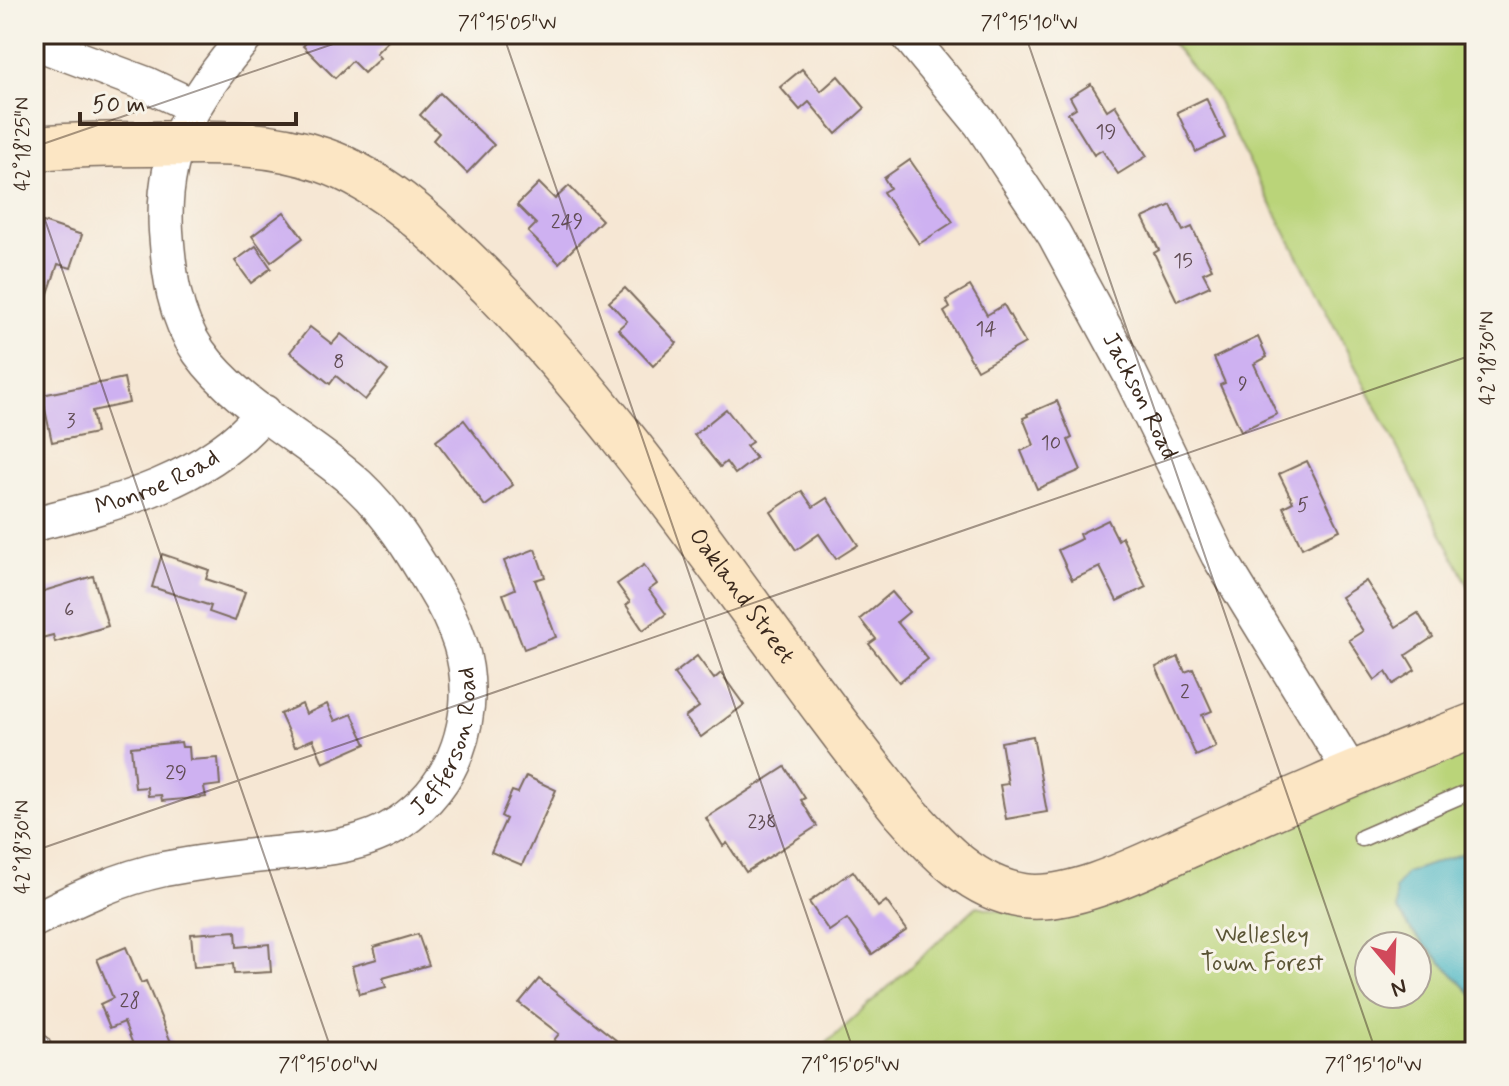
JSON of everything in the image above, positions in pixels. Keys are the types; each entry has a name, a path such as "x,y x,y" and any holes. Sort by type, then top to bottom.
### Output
{"street":[{"path":"34,42 146,84 185,124 216,71 248,34"},
{"name":"Jackson Road","path":"907,34 981,124 1054,234 1130,374 1218,555 1352,774"},
{"name":"Oakland Street","path":"34,148 185,124 324,160 384,192 448,244 562,363 618,430 903,810 944,854 997,889 1028,896 1074,890 1139,867 1352,774 1475,725"},
{"name":"Jefferson Road","path":"34,920 138,875 229,859 327,847 372,836 395,826 420,806 442,782 452,765 466,719 468,694 464,652 447,610 377,504 338,468 239,393 209,365 190,336 176,305 168,260 166,202 167,181 185,124"},
{"name":"Monroe Road","path":"34,524 104,506 158,486 232,444 264,412"}],"lane":[{"path":"1362,838 1475,789"}],"green space":[{"path":"1164,34 1475,34 1475,598 1214,94"},
{"name":"Wellesley Town Forest","path":"1475,747 1475,849 1406,873 1411,930 1353,930 1353,1010 1433,1010 1433,953 1475,997 1475,1052 817,1052 977,906 1001,911 1129,891"}],"water":[{"path":"1475,849 1475,997 1433,953 1433,930 1411,930 1397,909 1395,889 1406,873"}],"building":[{"path":"315,34 395,34 376,53 380,58 364,73 352,61 335,78 303,46"},
{"path":"802,69 821,91 838,76 865,108 836,134 809,102 800,110 780,87"},
{"path":"1091,84 1107,110 1115,105 1147,156 1118,174 1102,150 1094,155 1068,113 1076,108 1070,97"},
{"path":"440,93 494,145 467,173 433,140 439,133 420,115"},
{"path":"1206,98 1225,138 1196,152 1177,112"},
{"path":"910,160 953,222 919,244 883,192 890,188 884,178"},
{"path":"539,183 555,199 569,186 602,220 559,263 528,232 536,224 517,205"},
{"path":"1171,205 1183,231 1192,227 1212,269 1203,273 1210,286 1177,301 1154,253 1159,250 1143,218"},
{"path":"284,212 303,238 271,262 252,236"},
{"path":"34,219 82,235 71,268 58,264 38,323 34,322"},
{"path":"256,246 271,268 251,283 235,261"},
{"path":"970,286 987,315 1004,305 1025,343 977,370 944,312 950,308 946,300"},
{"path":"625,288 677,343 653,366 618,329 627,321 609,302"},
{"path":"310,327 332,344 341,334 388,371 365,400 336,376 330,384 290,352"},
{"path":"1258,337 1267,357 1254,364 1277,414 1241,431 1220,385 1225,383 1214,358"},
{"path":"124,378 129,403 92,411 96,433 52,442 42,395"},
{"path":"1057,401 1072,438 1068,440 1081,470 1037,489 1021,451 1034,445 1023,418"},
{"path":"726,409 752,442 746,446 756,458 735,474 726,462 720,467 694,435"},
{"path":"464,420 513,485 485,506 436,441"},
{"path":"1307,461 1340,530 1302,548 1283,507 1293,502 1279,474"},
{"path":"802,491 813,507 827,498 858,545 836,559 819,534 796,550 771,512"},
{"path":"1108,520 1118,540 1122,537 1146,587 1117,601 1100,567 1072,580 1058,550 1081,539 1079,534"},
{"path":"535,549 545,577 535,580 556,637 524,649 503,594 515,589 504,561"},
{"path":"162,554 209,570 206,579 245,592 235,621 209,612 211,606 152,587"},
{"path":"644,565 657,584 649,590 666,614 643,630 626,605 630,602 617,584"},
{"path":"93,576 108,626 55,642 53,635 34,640 34,594"},
{"path":"1366,581 1396,627 1418,613 1433,637 1406,655 1415,670 1393,684 1386,672 1375,680 1349,640 1363,631 1341,597"},
{"path":"892,592 909,612 897,622 928,659 899,682 869,644 876,639 860,619"},
{"path":"697,656 714,679 721,673 744,705 701,737 685,717 699,707 674,674"},
{"path":"1178,657 1185,672 1193,669 1212,711 1202,715 1216,747 1196,756 1156,667"},
{"path":"302,704 306,714 327,704 335,721 352,714 366,744 323,763 313,739 295,747 280,714"},
{"path":"1033,736 1047,812 1006,819 1000,785 1008,784 1001,742"},
{"path":"181,742 182,747 189,747 190,760 218,758 220,785 204,787 206,797 162,801 161,795 148,796 147,787 135,788 131,747"},
{"path":"785,767 805,798 801,800 817,826 746,872 727,843 723,846 706,818"},
{"path":"526,776 556,790 522,865 491,852 506,819 501,816 512,791 518,793"},
{"path":"853,871 878,907 886,901 907,930 872,954 847,919 829,931 809,902"},
{"path":"236,931 237,947 269,944 271,972 234,974 233,964 194,967 191,934"},
{"path":"418,934 429,965 383,978 386,987 359,994 352,966 377,959 374,947"},
{"path":"126,947 141,983 146,981 175,1052 136,1052 124,1022 110,1028 100,1004 113,998 97,959"},
{"path":"539,979 631,1052 570,1052 554,1040 559,1034 519,1003"}]}
